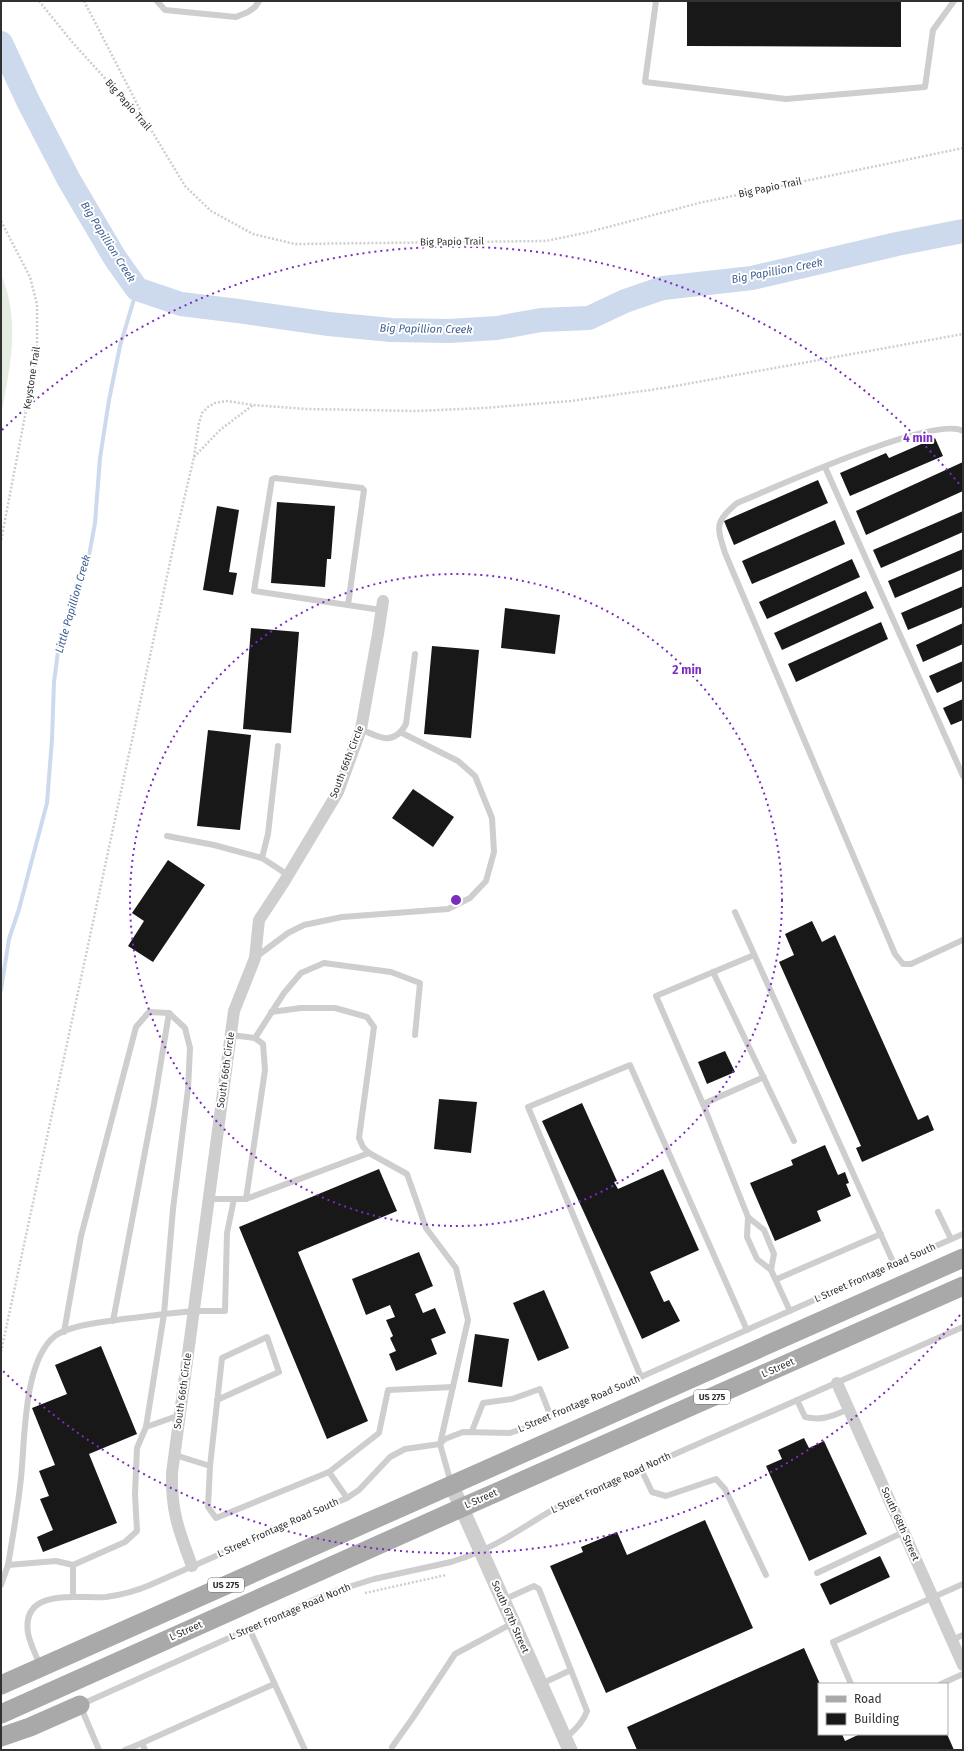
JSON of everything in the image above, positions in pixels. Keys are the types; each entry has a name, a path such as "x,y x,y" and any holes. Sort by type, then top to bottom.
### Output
{"main road":[{"name":"US 275","path":"1,1685 963,1258"},
{"name":"L Street","path":"1,1714 963,1286"},
{"path":"1,1737 30,1727 80,1705"}],"street":[{"name":"South 66th Circle","path":"192,1566 174,1513 172,1495 175,1455 234,1011 255,958 259,920 338,792 362,729 382,605"},
{"name":"South 68th Street","path":"837,1383 963,1665"},
{"name":"South 67th Street","path":"451,1484 568,1744"}],"lane":[{"path":"157,1 165,10 236,17 248,12 255,7 259,1"},
{"path":"652,1 656,1 645,82 786,99 925,87 933,30 954,1"},
{"path":"963,431 948,428 914,434 862,452 737,503 725,513 718,530 725,553 895,954 903,964 911,964 963,940"},
{"path":"825,467 963,776"},
{"path":"348,605 364,490 362,488 275,478 272,479 254,591 348,605 382,605"},
{"path":"362,729 380,738 392,737 402,732 406,724 415,654"},
{"path":"255,958 288,933 304,925 342,917 448,909 470,898 486,881 494,852 492,818 475,776 458,761 402,732"},
{"path":"262,858 268,834 278,746"},
{"path":"167,836 214,845 262,858 288,875"},
{"path":"735,912 894,1264"},
{"path":"754,955 656,996 704,1104 748,1217 747,1237 757,1259 771,1270 777,1279 790,1311"},
{"path":"254,1038 271,1012 301,973 324,963 392,972 420,984 415,1035"},
{"path":"713,972 794,1141"},
{"path":"271,1012 301,1008 335,1008 367,1017 374,1027 359,1138 363,1147 369,1153 407,1174 426,1228 456,1268 468,1320 440,1444 451,1484"},
{"path":"8,1565 56,1561 73,1565 125,1542 137,1531 135,1494 137,1448 146,1427 164,1314 173,1209 188,1089 190,1048 185,1028 169,1013 149,1012 136,1027 81,1236 64,1332"},
{"path":"113,1321 154,1104 169,1013"},
{"path":"231,1035 254,1038 263,1044 265,1070 246,1199"},
{"path":"641,1377 528,1107 630,1065 747,1330"},
{"path":"704,1104 764,1078"},
{"path":"209,1199 246,1199 369,1153"},
{"path":"1,1585 8,1565 21,1479 26,1415 31,1378 46,1346 55,1336 78,1326 164,1314 194,1311 225,1311 227,1233 234,1199"},
{"path":"938,1212 951,1239"},
{"path":"748,1217 764,1230 774,1254 771,1270"},
{"path":"777,1279 881,1234"},
{"name":"L Street Frontage Road South","path":"41,1667 28,1633 28,1618 38,1603 48,1599 106,1597 129,1593 150,1585 347,1498 359,1490 390,1457 409,1447 440,1444 445,1439 458,1433 472,1431 510,1433 551,1417 963,1234"},
{"name":"L Street Frontage Road North","path":"80,1705 249,1628 308,1602 352,1585 457,1560 480,1551 507,1537 562,1504 963,1327"},
{"path":"217,1400 279,1372 267,1336 222,1358 217,1400 210,1466 208,1507 216,1518 329,1472 379,1433 388,1390 453,1387"},
{"path":"472,1431 483,1403 512,1399 540,1389 551,1417"},
{"path":"796,1400 805,1417 816,1420 824,1419 849,1409"},
{"path":"146,1427 180,1415"},
{"path":"175,1455 210,1466"},
{"path":"641,1469 652,1492 666,1496 716,1479 725,1489 766,1575"},
{"path":"329,1472 347,1498"},
{"path":"816,1572 904,1532"},
{"path":"73,1565 73,1597"},
{"path":"850,1683 833,1642 963,1584"},
{"path":"502,1600 534,1586 539,1589 587,1711 568,1744"},
{"path":"392,1746 455,1654 513,1623"},
{"path":"249,1628 305,1750"},
{"path":"952,1640 963,1635"},
{"path":"541,1684 571,1670"},
{"path":"943,1683 963,1674"},
{"path":"125,1750 274,1684"},
{"path":"80,1705 99,1750"},
{"path":"142,1743 145,1750"}],"path":[{"name":"Big Papio Trail","path":"39,1 73,43 150,128 185,186 211,211 253,234 295,244 546,241 589,232 698,203 963,148"},
{"path":"84,1 150,128"},
{"name":"Keystone Trail","path":"1,221 30,277 38,304 37,353 1,541"},
{"path":"1,1352 178,525 194,457 199,423 202,413 208,406 227,401 253,405 306,409 416,411 484,408 571,401 664,388 963,334"},
{"path":"194,457 220,430 253,405"},
{"path":"360,1594 459,1572 457,1560"}],"shaded area":[{"path":"1,274 11,310 12,345 8,380 1,416"}],"building":[{"path":"687,1 901,1 901,47 687,46"},
{"path":"935,438 943,456 850,496 840,473 886,453 889,458"},
{"path":"963,462 963,491 866,535 856,511"},
{"path":"818,480 828,503 734,545 724,521"},
{"path":"277,502 335,506 331,559 327,559 325,587 271,583"},
{"path":"217,506 239,510 229,572 237,573 233,595 203,590"},
{"path":"963,511 963,532 881,568 873,550"},
{"path":"835,520 845,544 752,584 742,561"},
{"path":"963,549 963,569 895,598 888,581"},
{"path":"852,559 860,577 767,619 759,602"},
{"path":"963,586 963,607 908,630 901,613"},
{"path":"866,591 874,608 782,650 774,633"},
{"path":"505,608 560,615 555,654 501,648"},
{"path":"881,622 888,639 796,682 788,664"},
{"path":"963,623 963,644 923,662 916,645"},
{"path":"251,628 299,632 291,733 243,729"},
{"path":"432,646 479,650 471,738 424,734"},
{"path":"963,661 963,681 937,693 929,676"},
{"path":"963,699 963,720 951,725 943,708"},
{"path":"208,730 251,735 240,830 197,826"},
{"path":"413,789 454,817 433,847 392,818"},
{"path":"168,860 205,885 153,962 128,946 144,921 132,913"},
{"path":"812,921 822,942 835,935 918,1120 928,1115 934,1130 862,1162 856,1148 861,1146 779,962 794,955 785,934"},
{"path":"725,1051 735,1072 707,1084 698,1062"},
{"path":"439,1099 477,1102 471,1153 434,1149"},
{"path":"582,1103 617,1181 614,1182 618,1189 663,1169 699,1250 650,1272 664,1302 669,1300 680,1321 642,1339 542,1121"},
{"path":"825,1145 838,1175 845,1172 849,1183 846,1184 851,1196 817,1211 821,1221 775,1241 750,1183 793,1165 791,1160"},
{"path":"379,1169 397,1211 298,1252 368,1421 327,1439 239,1227"},
{"path":"419,1252 433,1286 415,1294 423,1313 435,1308 446,1333 431,1339 437,1354 396,1371 389,1354 396,1351 390,1338 393,1336 386,1320 395,1317 390,1305 366,1315 352,1279"},
{"path":"544,1290 569,1348 538,1361 513,1303"},
{"path":"475,1334 509,1339 502,1387 468,1382"},
{"path":"101,1346 137,1434 89,1454 117,1523 43,1552 37,1537 53,1530 40,1499 49,1496 39,1471 55,1465 32,1408 67,1394 55,1365"},
{"path":"804,1438 809,1448 824,1441 867,1534 809,1561 766,1466 782,1459 778,1450"},
{"path":"705,1520 753,1628 606,1693 550,1566 583,1552 581,1547 617,1532 627,1555"},
{"path":"880,1556 890,1577 830,1605 820,1584"},
{"path":"804,1648 820,1683 818,1683 818,1735 842,1735 845,1741 858,1735 947,1735 954,1750 637,1750 627,1727"}],"waterway":[{"name":"Big Papillion Creek","path":"1,43 28,101 69,180 115,258 137,289 181,304 329,324 391,330 449,331 497,328 541,320 589,318 625,301 663,288 752,278 897,244 963,231"},
{"name":"Little Papillion Creek","path":"1,990 9,939 19,909 47,803 52,739 54,682 59,644 88,561 95,523 100,458 109,400 120,346 137,289"}]}
